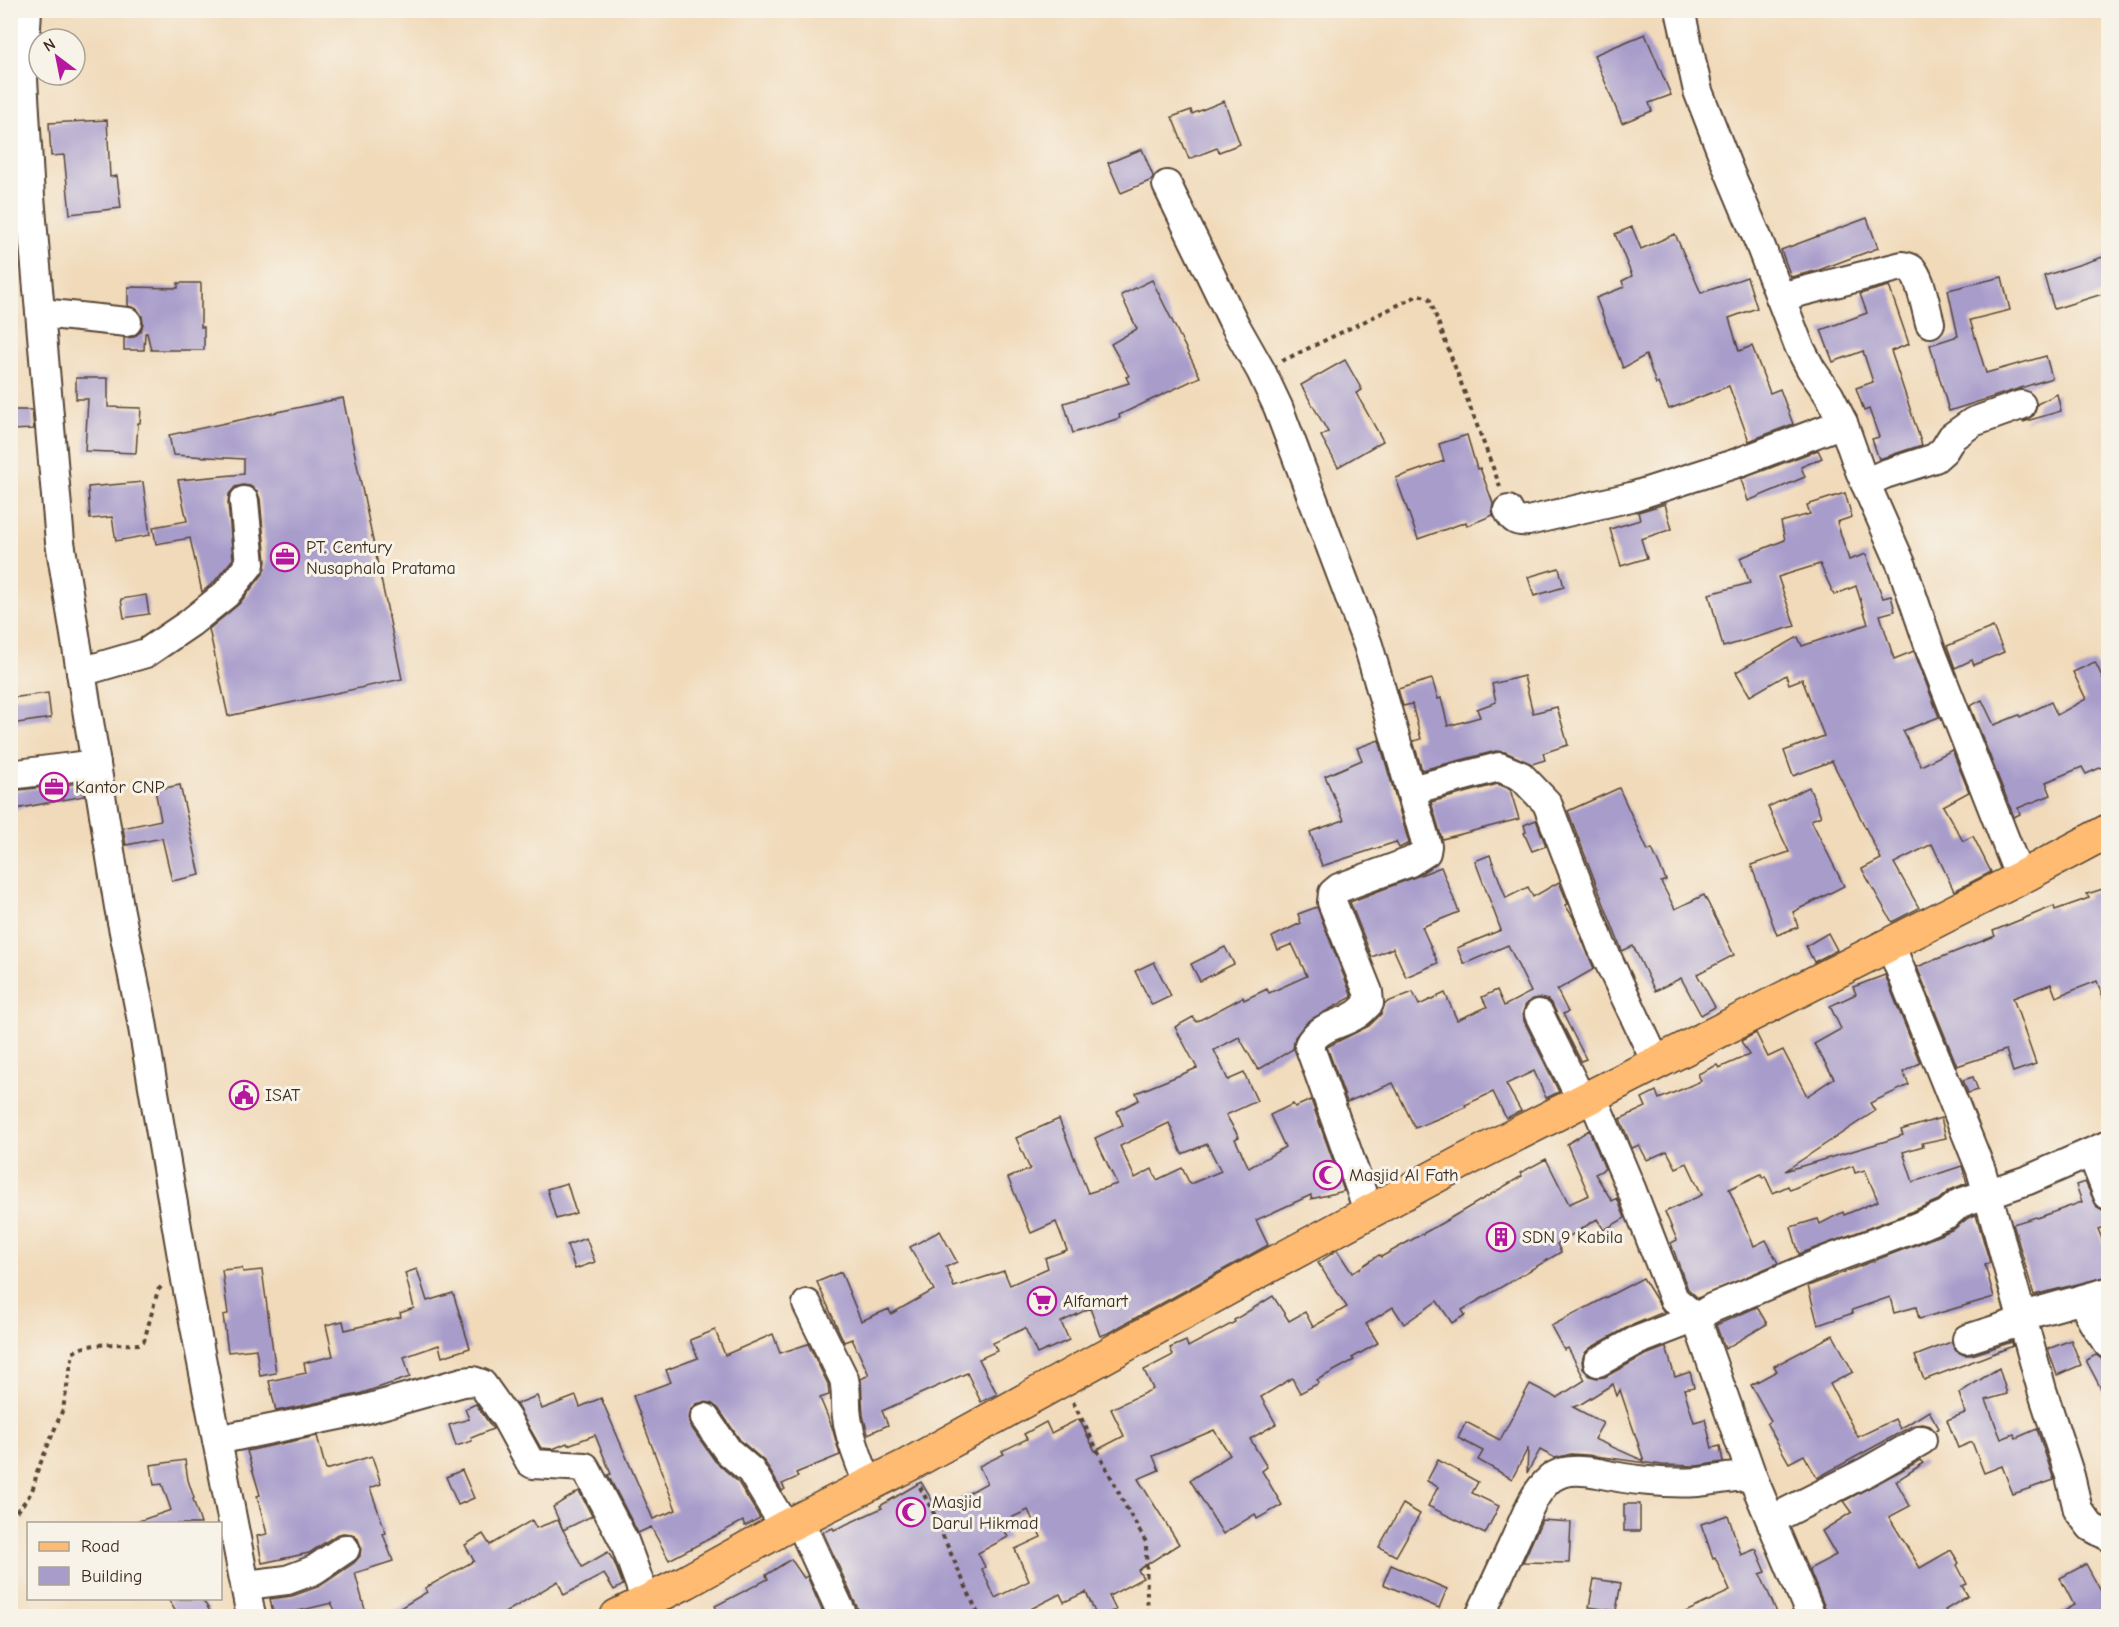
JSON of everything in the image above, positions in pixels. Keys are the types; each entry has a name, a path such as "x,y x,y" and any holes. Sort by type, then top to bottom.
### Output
{"main road":[{"path":"617,1617 686,1582 792,1523 908,1465 1242,1280 1464,1161 2109,831"}],"street":[{"path":"27,10 19,178 22,229 41,313 60,542 96,764 186,1280 251,1617"},
{"path":"1680,10 1698,91 1806,361 1829,395 1843,423 1865,483 1902,566 1931,651 2020,878"},
{"path":"1167,185 1235,326 1262,371 1278,406 1368,645 1427,846 1426,852 1410,862 1339,888 1333,893 1332,902 1368,992 1369,1003 1355,1016 1312,1037 1309,1045 1369,1213"},
{"path":"1780,297 1902,266 1909,267 1914,271 1918,281 1930,323"},
{"path":"41,313 127,322"},
{"path":"1865,483 1935,458 1944,450 1952,437 1973,422 2021,405"},
{"path":"1508,510 1513,519 1519,522 1631,497 1737,463 1843,423"},
{"path":"81,672 146,653 190,623 226,594 250,564 244,501"},
{"path":"10,775 96,764"},
{"path":"1412,790 1499,767 1521,776 1548,803 1601,945 1656,1062"},
{"path":"1890,944 1989,1194 1993,1216 2042,1390 2070,1476 2078,1510 2091,1527 2109,1536"},
{"path":"1539,1014 1587,1098 1632,1191 1674,1299 1696,1318 1752,1476 1811,1617"},
{"path":"1598,1362 1636,1341 1696,1318 1712,1308 1828,1260 1912,1229 1947,1214 1960,1203 2028,1180 2100,1149 2109,1195"},
{"path":"1967,1339 2022,1318 2096,1295"},
{"path":"2096,1295 2087,1314 2109,1344"},
{"path":"807,1304 844,1379 846,1414 852,1441 868,1484"},
{"path":"218,1440 363,1410 463,1382 478,1382 502,1410 530,1462 585,1467 589,1472 624,1541 646,1601"},
{"path":"705,1418 728,1451 751,1471 792,1523 843,1617"},
{"path":"1771,1520 1868,1471 1922,1440"},
{"path":"1480,1617 1525,1517 1536,1497 1552,1477 1569,1470 1618,1478 1680,1482 1752,1476"},
{"path":"246,1585 287,1580 314,1570 345,1549"}],"path":[{"path":"1262,371 1419,295 1429,298 1508,510"},
{"path":"10,1518 30,1495 35,1485 36,1474 63,1410 73,1353 86,1346 139,1344 144,1341 158,1290 166,1282 178,1277 186,1280"},
{"path":"1063,1380 1125,1507 1146,1542 1149,1617"},
{"path":"908,1465 943,1531 943,1536 979,1617"}],"building":[{"path":"1645,34 1671,95 1649,103 1652,111 1622,123 1594,55"},
{"path":"1224,101 1240,144 1219,152 1217,148 1189,159 1172,117 1191,110 1192,114"},
{"path":"107,120 110,177 117,176 121,208 70,214 64,155 51,156 49,123"},
{"path":"1142,149 1153,176 1152,180 1121,193 1108,163"},
{"path":"1867,218 1878,248 1819,270 1791,277 1781,250"},
{"path":"1632,227 1641,249 1675,234 1701,293 1747,277 1757,308 1729,318 1739,351 1752,346 1770,393 1780,389 1793,424 1749,441 1729,386 1669,409 1658,383 1656,384 1646,355 1623,368 1596,298 1624,287 1622,281 1632,276 1615,234"},
{"path":"2109,255 2109,292 2054,309 2044,276"},
{"path":"2002,277 2010,310 1970,320 1986,373 2046,356 2052,378 1949,411 1930,345 1958,336 1948,290"},
{"path":"1152,280 1200,377 1119,415 1120,418 1073,433 1064,403 1129,383 1126,377 1129,376 1111,344 1137,329 1121,295"},
{"path":"178,283 201,283 201,327 204,327 204,350 151,350 147,333 145,333 144,350 124,350 124,338 134,337 141,331 143,323 142,316 137,309 128,306 128,287 178,288"},
{"path":"1889,286 1909,344 1891,351 1922,445 1879,459 1872,439 1879,437 1869,409 1864,411 1856,388 1873,382 1863,351 1833,362 1821,330 1867,313 1860,294"},
{"path":"1345,360 1362,390 1356,393 1383,441 1338,467 1321,436 1328,432 1301,385"},
{"path":"76,378 108,378 108,407 141,408 136,453 85,451 88,399 76,399"},
{"path":"2057,394 2061,411 2023,422 2034,415 2037,404"},
{"name":"PT. Century Nusaphala Pratama","path":"343,398 402,679 228,716 209,629 239,604 263,574 266,562 260,499 257,491 250,486 235,487 229,494 233,559 214,582 202,592 190,538 156,544 153,527 187,521 178,480 244,474 244,459 173,455 169,435"},
{"path":"10,410 32,410 34,429 10,430"},
{"path":"1467,435 1477,469 1480,468 1493,503 1493,515 1467,526 1466,522 1418,539 1396,478 1444,461 1439,444"},
{"path":"1818,450 1822,458 1801,467 1805,477 1748,501 1741,479"},
{"path":"143,482 150,535 116,541 112,517 90,519 88,487"},
{"path":"1845,493 1852,517 1837,522 1849,560 1866,554 1883,598 1891,596 1895,611 1880,615 1894,659 1914,651 1939,717 1903,731 1921,766 1952,750 1969,792 1943,806 1963,841 1973,836 1991,872 1954,891 1932,844 1894,863 1919,908 1892,922 1862,869 1881,859 1832,761 1793,776 1784,751 1824,736 1802,679 1789,684 1786,675 1750,696 1736,672 1798,637 1802,646 1868,624 1856,586 1834,595 1820,564 1778,577 1795,626 1723,647 1709,594 1750,583 1740,558 1785,540 1781,522 1810,514 1807,505"},
{"path":"1665,504 1672,529 1641,539 1647,558 1621,566 1610,529 1640,520 1638,512"},
{"path":"1559,568 1564,587 1534,596 1528,577"},
{"path":"146,595 149,614 124,618 121,599"},
{"path":"1993,627 2004,652 1974,665 1972,660 1955,668 1947,646"},
{"path":"2095,662 2109,691 2109,764 2086,774 2082,767 2046,782 2051,795 2018,808 2020,814 2014,817 1970,706 1982,700 1994,725 2019,715 2020,717 2051,702 2057,715 2086,699 2073,672"},
{"path":"1524,676 1533,713 1557,707 1568,745 1543,753 1545,760 1532,764 1505,752 1496,751 1422,770 1413,741 1421,739 1412,704 1403,706 1398,689 1432,679 1438,699 1441,698 1448,726 1480,717 1477,709 1496,702 1492,684"},
{"path":"48,693 51,718 11,724 11,698"},
{"path":"1379,740 1409,843 1399,848 1396,842 1322,866 1310,832 1344,820 1325,776 1362,760 1357,748"},
{"path":"81,783 84,796 10,810 10,791"},
{"path":"1498,784 1510,789 1519,819 1442,839 1431,802"},
{"path":"180,785 200,875 172,881 162,838 126,845 123,828 161,820 155,790"},
{"path":"1809,787 1821,816 1811,820 1844,886 1793,912 1798,927 1777,935 1751,865 1789,852 1768,807"},
{"path":"1619,788 1648,851 1652,849 1666,880 1661,882 1675,909 1704,895 1734,955 1697,974 1715,1007 1701,1015 1681,978 1655,991 1633,946 1622,951 1568,811"},
{"path":"1536,820 1546,846 1532,851 1524,833 1526,832 1524,825"},
{"path":"1490,855 1506,898 1528,887 1533,897 1559,882 1568,904 1565,905 1573,917 1594,969 1557,990 1568,1012 1563,1014 1586,1059 1581,1061 1548,1000 1532,999 1526,1004 1523,1012 1524,1021 1559,1092 1546,1098 1534,1071 1506,1084 1521,1111 1506,1118 1493,1092 1465,1105 1466,1107 1415,1128 1393,1083 1347,1102 1327,1047 1369,1026 1381,1014 1385,1003 1413,992 1419,1005 1445,993 1457,1020 1487,1007 1482,997 1497,990 1504,1006 1531,992 1508,945 1464,964 1457,948 1501,930 1475,861"},
{"path":"1441,867 1459,912 1422,927 1438,963 1406,977 1393,948 1372,957 1350,902"},
{"path":"2109,887 2109,1008 2107,1009 2097,981 2056,997 2051,984 2013,998 2036,1064 2013,1072 2006,1050 1957,1066 1917,967 1995,936 1993,931 2054,906 2055,910 2089,898 2087,894"},
{"path":"1317,907 1352,997 1308,1021 1295,1037 1293,1049 1258,1070 1239,1037 1214,1050 1228,1080 1244,1073 1257,1101 1226,1115 1239,1137 1235,1139 1249,1168 1285,1147 1270,1115 1293,1104 1295,1107 1311,1100 1344,1191 1311,1199 1311,1195 1256,1220 1268,1245 1108,1333 1100,1336 1090,1308 1061,1322 1069,1340 1037,1354 1025,1328 993,1343 997,1351 979,1359 997,1394 981,1402 967,1373 882,1411 888,1425 868,1434 863,1415 861,1379 869,1375 852,1339 844,1342 817,1282 841,1272 861,1321 889,1309 891,1314 934,1290 910,1247 940,1231 957,1262 946,1267 954,1287 1004,1271 1010,1285 1048,1268 1045,1258 1067,1250 1056,1222 1031,1233 1008,1178 1030,1169 1016,1138 1059,1119 1088,1193 1117,1184 1095,1138 1123,1125 1117,1111 1139,1100 1136,1093 1197,1068 1175,1027 1193,1017 1196,1022 1243,997 1244,1000 1267,989 1269,993 1307,976 1292,944 1278,950 1272,937 1301,923 1298,914","holes":["1169,1123 1182,1154 1207,1144 1221,1171 1190,1184 1182,1168 1157,1180 1152,1169 1135,1178 1120,1146"]},
{"path":"1828,933 1837,950 1814,962 1806,946"},
{"path":"1225,947 1234,964 1200,981 1191,964"},
{"path":"1154,962 1171,996 1152,1005 1135,971"},
{"path":"1885,975 1920,1063 1903,1072 1909,1085 1870,1103 1875,1111 1785,1171 1886,1141 1903,1135 1901,1130 1941,1118 1946,1138 1922,1143 1923,1146 1903,1152 1913,1182 1962,1166 1967,1183 1950,1190 1938,1200 1906,1214 1799,1254 1791,1227 1818,1219 1820,1224 1843,1212 1844,1215 1878,1201 1865,1170 1855,1173 1853,1166 1790,1190 1788,1186 1773,1193 1765,1176 1763,1178 1761,1174 1729,1189 1754,1246 1766,1240 1778,1263 1698,1298 1688,1289 1684,1279 1671,1243 1677,1240 1665,1212 1702,1195 1687,1163 1676,1168 1667,1151 1647,1160 1639,1145 1632,1148 1620,1119 1646,1107 1642,1098 1656,1091 1659,1099 1701,1081 1698,1074 1717,1065 1719,1068 1749,1055 1741,1041 1756,1033 1768,1057 1783,1050 1807,1096 1834,1078 1814,1044 1841,1029 1830,1006 1856,994 1853,987"},
{"path":"1973,1077 1978,1090 1968,1093 1963,1080"},
{"path":"1589,1130 1605,1169 1595,1174 1612,1201 1617,1198 1625,1218 1604,1230 1597,1219 1557,1244 1561,1252 1462,1310 1465,1315 1452,1323 1437,1301 1404,1324 1393,1307 1366,1324 1378,1343 1352,1358 1354,1360 1317,1380 1319,1383 1300,1393 1292,1378 1261,1397 1276,1424 1250,1439 1267,1467 1262,1471 1282,1505 1257,1519 1255,1514 1223,1534 1190,1480 1230,1455 1214,1430 1153,1456 1159,1470 1138,1479 1179,1544 1138,1570 1143,1578 1109,1596 1116,1610 1097,1617 1086,1592 1064,1602 1060,1594 1015,1617 859,1617 858,1609 823,1532 833,1528 834,1530 882,1508 880,1506 921,1482 938,1510 987,1483 979,1466 1027,1439 1024,1434 1046,1422 1051,1433 1079,1419 1095,1451 1124,1436 1111,1409 1153,1389 1144,1370 1173,1355 1170,1348 1186,1341 1188,1347 1235,1322 1234,1320 1273,1296 1289,1321 1305,1312 1313,1327 1347,1307 1318,1263 1337,1250 1352,1273 1379,1255 1381,1257 1522,1176 1520,1173 1546,1159 1569,1204 1589,1195 1567,1144","holes":["1028,1510 1041,1537 1015,1549 1029,1581 995,1598 982,1569 985,1567 978,1553 1008,1537 1000,1523"]},
{"path":"2085,1182 2097,1207 2109,1213 2109,1225 2098,1229 2109,1256 2109,1276 2034,1295 2013,1224 2082,1202 2076,1185"},
{"path":"567,1183 576,1213 556,1219 547,1189"},
{"path":"1976,1215 1990,1263 1985,1265 1994,1297 1919,1319 1916,1307 1894,1313 1890,1297 1818,1325 1808,1286 1954,1229"},
{"path":"586,1238 595,1262 575,1269 567,1245"},
{"path":"242,1268 243,1272 262,1270 276,1373 260,1376 256,1349 228,1352 223,1315 228,1314 222,1270"},
{"path":"417,1269 427,1301 453,1293 470,1348 442,1357 439,1345 404,1357 410,1377 359,1394 276,1411 269,1381 306,1373 304,1363 333,1356 326,1325 343,1321 345,1330 401,1317 400,1313 414,1308 405,1273"},
{"path":"1643,1278 1664,1312 1628,1327 1590,1348 1584,1354 1583,1369 1590,1376 1605,1377 1643,1356 1666,1347 1675,1377 1690,1372 1694,1387 1684,1389 1694,1422 1705,1419 1712,1448 1720,1446 1723,1462 1697,1466 1662,1465 1571,1454 1555,1458 1540,1450 1527,1473 1528,1448 1512,1479 1478,1460 1483,1451 1458,1438 1466,1422 1500,1440 1530,1384 1557,1398 1585,1380 1568,1348 1564,1350 1551,1326","holes":["1613,1384 1617,1396 1620,1390 1644,1461 1594,1439 1603,1423 1573,1407"]},
{"path":"1757,1307 1767,1324 1725,1349 1716,1325"},
{"path":"715,1330 725,1355 773,1334 780,1353 808,1344 828,1384 829,1395 820,1398 840,1455 796,1473 798,1477 782,1484 785,1489 782,1491 765,1462 740,1440 718,1408 711,1403 696,1404 690,1412 691,1427 715,1461 738,1482 760,1518 745,1526 743,1521 669,1560 651,1527 638,1533 608,1475 611,1474 595,1435 553,1449 541,1448 516,1404 537,1396 542,1409 576,1396 580,1407 601,1398 653,1519 676,1510 633,1396 671,1382 666,1370 698,1358 690,1340"},
{"path":"1833,1335 1853,1372 1830,1384 1858,1437 1895,1419 1900,1429 1929,1411 1939,1428 1935,1431 1923,1424 1914,1425 1817,1478 1804,1455 1789,1463 1767,1424 1771,1421 1751,1385 1777,1371 1774,1366"},
{"path":"2071,1340 2081,1365 2057,1375 2048,1349"},
{"path":"1951,1342 1956,1351 1964,1355 1972,1355 2012,1342 2013,1346 1924,1380 1915,1356"},
{"path":"2096,1355 2109,1360 2109,1404 2086,1360"},
{"path":"1999,1368 2007,1394 1986,1400 2001,1439 2014,1434 2016,1438 2037,1429 2054,1480 2013,1494 2002,1466 1984,1473 1972,1442 1958,1448 1947,1420 1965,1413 1959,1393"},
{"path":"476,1404 493,1429 471,1438 472,1441 456,1446 449,1425 469,1419 465,1409"},
{"path":"317,1436 326,1470 372,1456 381,1484 370,1488 393,1561 355,1573 367,1617 339,1617 331,1603 274,1617 270,1599 292,1596 320,1586 354,1563 360,1556 361,1547 358,1539 352,1534 343,1533 336,1535 309,1553 262,1563 257,1536 267,1534 257,1496 260,1495 247,1451"},
{"path":"185,1460 188,1480 200,1522 139,1522 171,1510 162,1484 154,1485 151,1465"},
{"path":"1438,1460 1478,1482 1472,1493 1499,1506 1485,1534 1428,1506 1438,1487 1427,1481"},
{"path":"1921,1460 1924,1463 1896,1481 1910,1506 1889,1517 1920,1568 1951,1550 1967,1584 1962,1586 1968,1596 1945,1610 1949,1617 1861,1617 1858,1611 1847,1617 1827,1617 1809,1569 1836,1555 1822,1531 1852,1512 1844,1501"},
{"path":"462,1470 474,1498 458,1505 446,1477"},
{"path":"579,1491 592,1516 563,1530 553,1507"},
{"path":"1403,1504 1420,1514 1396,1556 1379,1547"},
{"path":"1624,1504 1640,1504 1640,1531 1624,1531"},
{"path":"1728,1515 1741,1555 1756,1549 1766,1572 1760,1574 1779,1617 1675,1617 1730,1591 1715,1557 1713,1558 1701,1524"},
{"path":"532,1520 536,1528 558,1520 582,1567 608,1552 623,1585 614,1590 604,1574 564,1595 558,1581 498,1617 385,1617 427,1592 425,1588 474,1561 465,1545 483,1534 490,1545"},
{"path":"1542,1520 1571,1522 1569,1563 1523,1562"},
{"path":"791,1559 804,1578 807,1576 823,1613 817,1617 721,1617 715,1606 768,1579 766,1575"},
{"path":"2086,1564 2109,1606 2109,1617 2053,1617 2074,1605 2060,1578"},
{"path":"1391,1565 1447,1589 1439,1608 1383,1584"},
{"path":"1594,1579 1621,1583 1616,1611 1589,1607"},
{"path":"169,1600 203,1600 214,1617 179,1617"}],"place":[{"name":"PT. Century Nusaphala Pratama","path":"285,557"},
{"name":"Kantor CNP","path":"54,787"},
{"name":"ISAT","path":"244,1095"},
{"name":"Masjid Al Fath","path":"1328,1175"},
{"name":"SDN 9 Kabila","path":"1501,1237"},
{"name":"Alfamart","path":"1042,1301"},
{"name":"Masjid Darul Hikmad","path":"911,1512"}]}
